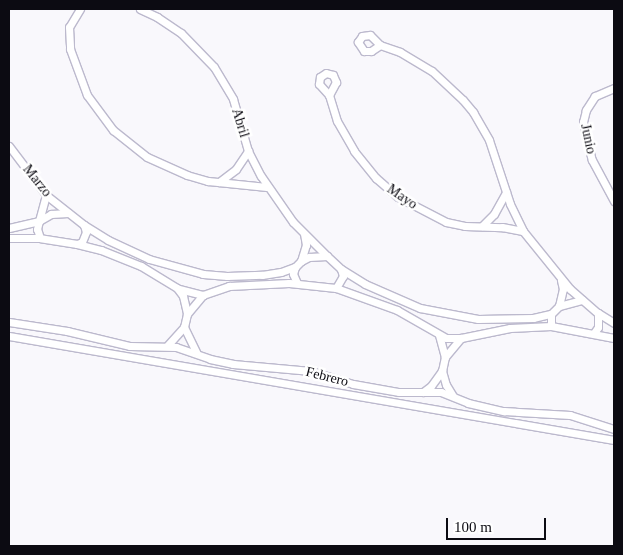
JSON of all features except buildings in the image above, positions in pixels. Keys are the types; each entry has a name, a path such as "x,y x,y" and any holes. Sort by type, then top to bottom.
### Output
{"street":[{"path":"80,9 69,27 70,49 87,95 102,118 126,142 160,164 199,179 268,187"},
{"name":"Abril","path":"140,9 157,17 181,33 214,67 233,99 248,152 268,187 286,214 341,269 365,284 420,308 459,317 486,320 533,318 551,314"},
{"path":"380,45 400,52 432,71 463,100 488,140 506,192 523,231 561,280 598,313 614,323"},
{"name":"Junio","path":"614,88 595,96 586,110 583,122 592,160 614,201"},
{"name":"Mayo","path":"329,95 337,121 366,168 385,187 409,204 441,220 465,226 523,231"},
{"name":"Marzo","path":"9,146 46,194 84,225 120,247 161,264 203,274 227,276 262,275 295,267"},
{"path":"219,182 236,169 248,152"},
{"path":"482,226 497,210 506,192"},
{"path":"40,238 37,229 46,194"},
{"path":"9,228 39,221 51,214 68,213"},
{"path":"77,244 85,238 84,225"},
{"path":"301,261 306,245 304,234"},
{"path":"9,238 40,238 77,244 117,256 157,275 187,293 203,295 229,286 274,282 336,288 367,297 415,319 439,335 452,339 488,331 551,326 614,338"},
{"path":"297,283 293,274 295,267 301,261 309,257 327,256"},
{"path":"157,275 161,264"},
{"path":"336,288 343,276 341,269"},
{"path":"227,276 229,286"},
{"path":"559,306 563,289 561,280"},
{"path":"166,347 184,327 187,314 184,296 177,288"},
{"path":"187,314 203,295"},
{"path":"551,326 551,314 559,306 582,300"},
{"path":"415,319 420,308"},
{"path":"594,333 598,327 598,313"},
{"path":"486,320 488,331"},
{"name":"Febrero","path":"9,322 59,330 130,346 176,346 196,352 210,359 233,364 311,371 361,385 405,392 441,392 468,403 504,411 570,415 614,429"},
{"path":"184,327 196,352"},
{"path":"439,335 446,357"},
{"path":"9,336 614,440"},
{"path":"422,392 431,386 442,370 446,357 461,338"},
{"path":"442,370 446,386 452,396"}]}
